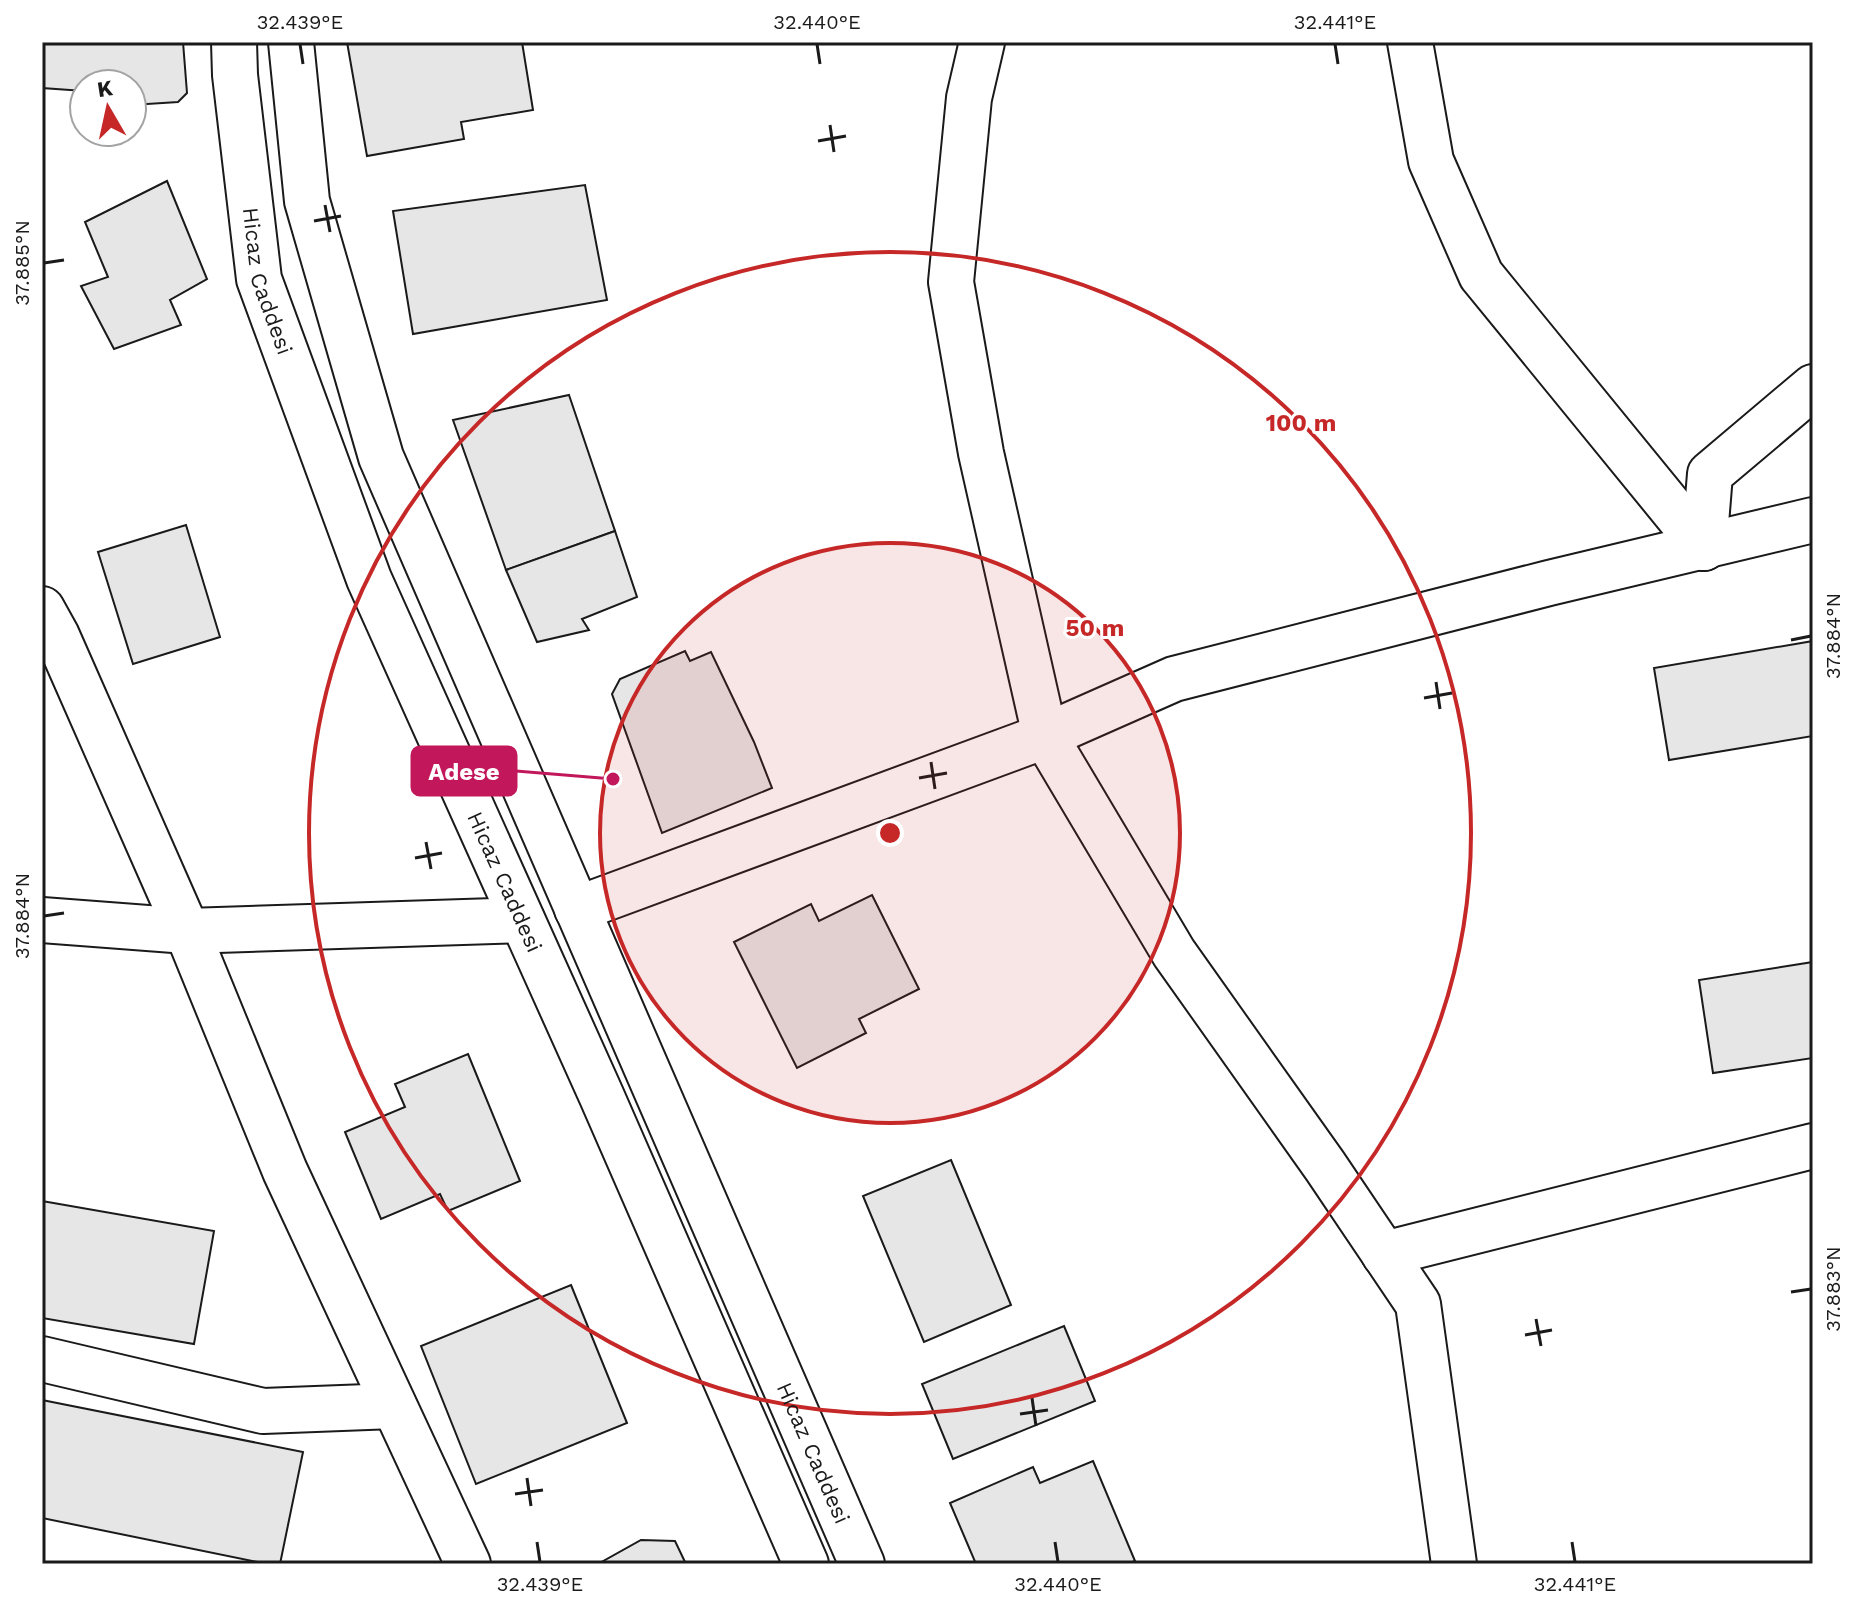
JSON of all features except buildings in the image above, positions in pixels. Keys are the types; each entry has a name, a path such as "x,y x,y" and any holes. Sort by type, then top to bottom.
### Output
{"street":[{"name":"Hicaz Caddesi","path":"234,42 235,75 259,279 369,579 806,1564"},
{"name":"Hicaz Caddesi","path":"291,42 307,201 381,457 862,1564"},
{"path":"982,42 969,98 951,282 981,453 1045,736 1174,953 1418,1304 1454,1564"},
{"path":"1410,42 1431,161 1481,275 1704,548"},
{"path":"1704,548 1710,474 1813,387"},
{"path":"577,909 1045,736 1174,679 1549,583 1813,520"},
{"path":"44,616 57,636 187,931 285,1171 468,1564"},
{"path":"42,920 187,931 522,920"},
{"path":"1384,1254 1813,1146"},
{"path":"42,1359 263,1411 394,1406"}],"place":[{"name":"Adese","path":"613,779"}]}
